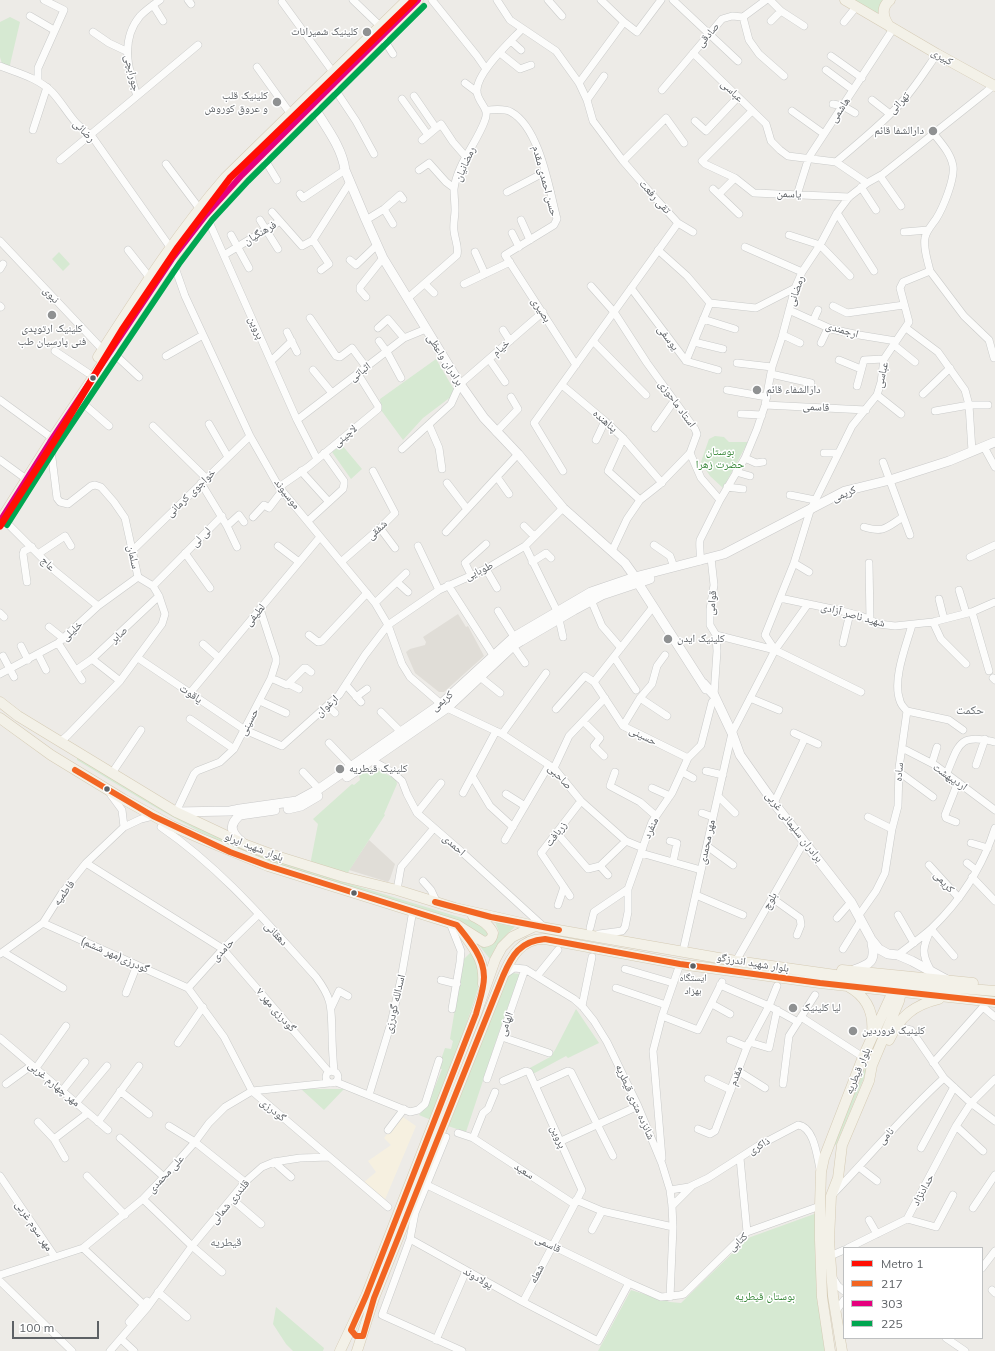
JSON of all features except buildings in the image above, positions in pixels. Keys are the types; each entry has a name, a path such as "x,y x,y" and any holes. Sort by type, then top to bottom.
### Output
{"main road":[{"path":"203,212 332,85 407,0"},
{"path":"1,517 22,476 78,399 150,278 203,212 225,178 332,72 418,0"},
{"name":"کبیری","path":"845,0 936,54 994,86"},
{"path":"890,0 884,7 883,11 885,21 891,28"},
{"name":"برادران واعظی","path":"312,104 336,144 345,170 383,258 460,384 496,432 518,454 563,508 625,563 637,580"},
{"path":"1,517 88,373 106,350 171,253"},
{"name":"کریمی","path":"558,615 637,580 674,567 724,554 810,511 845,491 890,480 949,461 995,442"},
{"name":"کریمی","path":"176,812 230,811 289,803 304,798 401,732 444,706 493,655 558,615 591,592 686,568 700,561"},
{"path":"650,603 651,585 657,576"},
{"name":"برادران سلیمانی غربی","path":"637,580 650,603 722,713 732,733 740,755 774,803 851,902 879,953"},
{"name":"کریمی","path":"246,845 235,836 233,832 233,822 240,815 301,806 371,760 444,706 480,677 514,642"},
{"name":"بلوار شهید ایرلو","path":"0,702 18,716 176,812 246,845 344,877 397,890 454,908 540,927"},
{"name":"بلوار شهید ایرلو","path":"0,718 51,755 75,770 153,816 202,839 268,866 413,910 453,924 484,942 489,941 492,938 493,933 486,924 473,916 463,914 454,908"},
{"path":"75,770 69,763 68,759 73,756 83,755"},
{"path":"453,924 475,949 482,965 484,977 481,999"},
{"path":"342,1348 366,1296 492,967 502,947 512,937 540,927"},
{"name":"بلوار شهید اندرزگو","path":"540,927 590,931 621,941 683,952 798,970 946,997 995,1002"},
{"name":"بلوار شهید اندرزگو","path":"503,976 513,955 522,946 532,941 545,939 680,964 848,986 898,989 995,991"},
{"path":"621,941 628,947 627,952 623,954"},
{"path":"642,958 639,956 639,953 645,945"},
{"path":"854,970 867,965 879,953 898,955 930,969 946,980"},
{"path":"798,970 854,970 995,986"},
{"path":"357,1351 374,1298 503,976"},
{"path":"848,986 861,995 870,1008 872,1018 872,1039"},
{"name":"بلوار قیطریه","path":"842,1351 836,1311 828,1296 820,1206 821,1172 828,1145 863,1057 898,989"},
{"name":"بلوار قیطریه","path":"830,1351 826,1323 828,1296 832,1276 829,1240 831,1196 839,1169 844,1139 869,1081 872,1065 898,989"},
{"path":"869,1081 900,1021 912,1009 922,1004 946,997"},
{"path":"828,1145 829,1151 833,1155 836,1155 841,1151"},
{"path":"821,1172 830,1162 837,1165 839,1169"},
{"path":"826,1323 832,1320 838,1322"},
{"path":"351,1330 356,1336 363,1336"},
{"path":"342,1348 348,1343 352,1344 357,1351"}],"street":[{"path":"38,81 38,68 64,10 44,0"},
{"name":"جورابچی","path":"60,160 137,96 133,85 126,51 128,40 135,24 146,11 160,0"},
{"path":"353,0 381,31 393,54"},
{"path":"432,0 486,69"},
{"name":"تقی رفعت","path":"497,0 510,20 556,51 579,83 587,100 593,121 624,161 678,223 534,423 563,471"},
{"path":"548,0 562,16"},
{"path":"601,0 637,32 661,0"},
{"path":"673,0 738,61"},
{"path":"766,0 743,17 749,40 759,54 784,76"},
{"path":"770,0 781,12 804,26"},
{"path":"282,2 332,72"},
{"path":"153,5 163,21"},
{"path":"844,22 856,7"},
{"path":"771,22 781,12"},
{"path":"30,16 54,30"},
{"name":"صادقی","path":"662,90 725,17 743,17"},
{"path":"579,83 624,22"},
{"name":"هاشمی","path":"797,194 809,157 862,78 891,28"},
{"path":"487,110 477,92 478,83 486,69 522,29"},
{"path":"93,32 109,43 126,51"},
{"path":"511,41 520,50"},
{"path":"137,96 198,45"},
{"path":"500,53 520,69 531,65"},
{"name":"عباسی","path":"693,53 766,124 771,141 780,150 788,156 809,157 836,162 864,185"},
{"name":"تهرانی","path":"836,162 901,104 917,84 936,54"},
{"path":"831,56 862,78"},
{"name":"رضائی","path":"0,66 38,81 46,87 78,126 91,135 171,253"},
{"path":"257,67 290,113"},
{"path":"826,70 854,90"},
{"path":"587,100 604,76"},
{"path":"465,83 477,92"},
{"path":"332,85 356,121 374,154"},
{"name":"رمضانی","path":"700,561 700,540 727,487 745,458 762,415 772,371 795,288 802,272 820,245 837,213 848,197 864,185 880,176 994,86"},
{"path":"33,130 46,87"},
{"path":"414,96 436,128"},
{"path":"695,121 706,131 738,97"},
{"path":"402,99 428,135"},
{"path":"872,100 890,114"},
{"path":"833,104 843,106 855,112"},
{"name":"حسن احمدی مقدم","path":"464,284 485,274 519,247 554,225 557,218 545,172 538,150 530,133 521,120 510,111 499,109 487,110"},
{"name":"رمضانیان","path":"408,298 457,255 458,250 454,231 454,188 459,172 479,134 486,117 487,110"},
{"name":"یاسمن","path":"752,111 702,161 707,166 735,178 754,193 848,197"},
{"path":"792,111 824,134"},
{"path":"624,161 666,118 684,143"},
{"path":"422,140 441,124 453,142 466,157"},
{"path":"934,134 950,158 953,168 944,203 936,219 928,230 924,240 930,272 964,316 992,339 994,358"},
{"path":"262,155 277,180"},
{"path":"419,170 429,163 446,182 454,188"},
{"name":"پروین","path":"166,164 203,212 224,255 297,420 317,459"},
{"path":"300,194 303,198 345,170"},
{"path":"507,192 545,172"},
{"path":"880,176 901,206"},
{"path":"719,194 735,178"},
{"path":"321,270 329,264 313,240 350,182"},
{"path":"864,185 876,210"},
{"path":"713,189 740,214"},
{"path":"366,220 384,210 400,195 403,199"},
{"path":"384,210 394,224"},
{"path":"272,212 280,221"},
{"path":"837,213 874,271"},
{"path":"260,220 278,249"},
{"path":"521,220 530,240"},
{"name":"فرهنگیان","path":"224,255 280,221 302,246 313,240"},
{"path":"678,223 692,232"},
{"path":"904,232 928,230"},
{"path":"512,233 519,247"},
{"path":"231,235 249,268"},
{"path":"789,235 820,245 850,276"},
{"name":"نبوی","path":"0,241 106,350 139,377"},
{"path":"350,260 356,265 377,245"},
{"path":"745,247 802,272"},
{"path":"128,250 150,278"},
{"path":"658,250 687,276 710,303 756,308 795,288"},
{"path":"475,252 485,274"},
{"name":"موسیوند","path":"171,253 184,296 250,436 280,489 375,603 388,625 402,664 410,677 444,706"},
{"path":"366,297 360,290 360,287 383,258"},
{"name":"بصیری","path":"507,258 576,365"},
{"path":"930,272 902,282 900,288 909,322 906,328 938,352 965,390 969,406 972,451"},
{"path":"425,284 434,293"},
{"name":"استاد ماحوزی","path":"591,286 614,312 647,363 696,431 690,454 662,483 640,500 627,519 612,551"},
{"name":"یوسفی","path":"631,288 686,361 718,370"},
{"path":"686,361 710,303"},
{"path":"833,306 847,312 904,305"},
{"name":"ارجمندی","path":"789,310 828,328 895,343"},
{"path":"814,321 818,310"},
{"name":"خیام","path":"460,384 543,312"},
{"path":"310,318 336,356 340,357 352,348 366,367"},
{"path":"703,319 735,329"},
{"path":"378,328 388,320 404,338"},
{"path":"821,343 828,328"},
{"name":"عباسی","path":"775,650 765,636 794,563 810,511 852,426 877,395 882,382 884,359 906,328"},
{"name":"اثباتی","path":"297,420 404,338 426,329"},
{"path":"503,330 510,341"},
{"path":"287,332 297,352"},
{"path":"166,356 203,335"},
{"path":"783,335 800,343"},
{"path":"271,361 292,341"},
{"path":"379,341 387,352 401,378"},
{"path":"593,341 646,395"},
{"path":"694,342 723,349"},
{"path":"895,343 914,362"},
{"path":"55,351 88,373"},
{"path":"489,359 505,382"},
{"path":"856,381 864,360 884,359"},
{"path":"839,360 861,370"},
{"path":"737,362 811,383"},
{"path":"923,394 950,368"},
{"path":"313,370 332,393"},
{"name":"لاچینی","path":"253,517 264,504 269,508 280,489 378,408 358,374"},
{"path":"402,449 451,404 460,384"},
{"name":"پناهنده","path":"562,385 623,438 608,471 640,500"},
{"path":"727,390 766,397"},
{"path":"877,395 901,414"},
{"path":"496,432 518,409 511,397"},
{"path":"78,399 109,426"},
{"path":"0,400 49,439"},
{"path":"655,428 674,401"},
{"name":"قاسمی","path":"765,405 866,410"},
{"path":"934,411 988,405"},
{"path":"741,414 762,415"},
{"path":"596,440 605,421"},
{"path":"209,424 228,457"},
{"path":"429,425 439,448 442,469"},
{"path":"153,426 204,480 237,547"},
{"name":"خواجوی کرمانی","path":"132,551 250,436"},
{"path":"623,438 662,483"},
{"name":"سلمان","path":"49,439 57,498 60,502 68,504 91,486 95,485 101,487 125,518 138,577 153,586 164,609 164,619 138,658 120,681 60,742"},
{"path":"984,447 995,467"},
{"path":"308,521 343,489 344,481 324,453"},
{"path":"824,453 838,453"},
{"path":"446,532 518,454"},
{"path":"690,454 701,478 720,500"},
{"path":"745,458 756,463 763,462"},
{"path":"0,460 22,476"},
{"path":"883,462 910,535"},
{"path":"301,471 329,502"},
{"name":"شفقی","path":"341,562 395,513 373,471"},
{"path":"736,472 750,476"},
{"path":"497,477 509,494"},
{"path":"447,483 467,509"},
{"path":"727,487 743,489"},
{"path":"790,495 815,500"},
{"name":"طوبایی","path":"388,625 439,590 486,569 525,546 563,508"},
{"path":"227,526 239,515 244,522"},
{"name":"لی لی","path":"153,586 222,516"},
{"name":"عاج","path":"1,517 55,572 98,606"},
{"path":"864,527 881,530 903,517"},
{"path":"524,526 534,536"},
{"path":"380,528 395,548"},
{"path":"38,554 65,536 71,546"},
{"name":"لطیفی","path":"190,693 320,537"},
{"path":"465,563 486,544"},
{"path":"654,545 670,556 674,567"},
{"path":"278,546 299,562"},
{"path":"418,546 439,590"},
{"path":"525,546 558,615 564,637"},
{"path":"970,557 995,546"},
{"path":"27,582 22,554 24,551 32,547"},
{"path":"186,553 210,588"},
{"path":"532,562 546,553 550,558"},
{"path":"462,556 471,575"},
{"name":"قوامی","path":"711,558 714,585 710,609 710,626 716,635 717,668 713,698"},
{"path":"794,563 809,572"},
{"path":"869,563 870,620"},
{"path":"486,569 497,588"},
{"path":"375,603 406,573"},
{"name":"خلیلی","path":"0,674 61,641 98,606 138,577"},
{"path":"397,582 408,592"},
{"path":"448,585 493,655"},
{"path":"959,590 969,612 989,671"},
{"path":"309,635 318,642 322,641 367,593"},
{"name":"صابر","path":"76,670 92,659 159,596"},
{"name":"شهید ناصر آزادی","path":"780,598 850,613 887,625 912,625 933,622 969,612 995,602"},
{"path":"939,599 944,619"},
{"path":"591,600 602,626 621,648"},
{"path":"556,710 585,676 594,682 621,648 650,603"},
{"path":"732,733 775,650 808,604"},
{"name":"حسینی","path":"176,812 194,774 197,771 220,762 234,749 271,678 276,658 260,609"},
{"path":"498,612 525,663"},
{"path":"843,643 850,613"},
{"path":"933,622 941,638 966,664"},
{"name":"ارغوان","path":"244,730 282,746 339,695 365,655 388,625"},
{"path":"912,625 901,663 898,682 900,702 907,711 949,720 963,730"},
{"path":"49,627 61,641 82,680"},
{"path":"716,635 775,650 861,692"},
{"path":"203,644 219,658"},
{"path":"20,646 28,660"},
{"path":"38,654 46,670"},
{"path":"3,656 14,677"},
{"path":"623,726 640,698 652,684 657,666 665,656"},
{"path":"614,657 636,690"},
{"name":"یاقوت","path":"138,658 244,730"},
{"path":"92,659 120,681"},
{"path":"289,684 304,668 311,672"},
{"path":"463,793 499,732 546,673"},
{"path":"480,677 500,693"},
{"path":"271,678 285,685 289,684 299,689"},
{"name":"حسینی","path":"594,682 623,726 688,758"},
{"path":"346,685 358,699 367,689"},
{"path":"505,840 525,806 552,766 569,736 584,722 605,698"},
{"path":"640,698 667,716"},
{"name":"منفرد","path":"590,931 607,934 624,930 628,912 628,889 652,822 670,796 688,758 701,745 713,698"},
{"path":"750,698 779,710"},
{"path":"260,701 286,713"},
{"path":"328,706 335,714"},
{"name":"صاحبی","path":"444,706 499,732 552,766 581,801 626,841 642,850 673,862 701,870"},
{"name":"ساده","path":"843,949 885,873 892,829 898,806 899,772 907,711"},
{"path":"381,712 401,732"},
{"path":"190,719 234,749"},
{"path":"584,722 600,738 594,746 604,756"},
{"path":"112,773 141,730"},
{"name":"مهر محمدی","path":"683,952 732,733"},
{"path":"794,733 818,744"},
{"path":"774,803 806,738"},
{"path":"946,773 960,744 968,739 986,739 995,742"},
{"path":"976,765 986,739"},
{"path":"329,743 351,766"},
{"path":"932,763 937,747"},
{"name":"اردیبهشت","path":"902,748 932,763 995,810"},
{"name":"احمدی","path":"371,760 394,773 402,781 406,794 417,813 540,927"},
{"path":"706,771 723,775"},
{"path":"303,772 319,789"},
{"path":"615,772 610,786 640,802 656,816"},
{"path":"682,772 692,778"},
{"path":"899,772 933,796"},
{"path":"472,776 490,806 513,827"},
{"path":"417,813 441,782"},
{"path":"956,822 946,818 945,815 958,782"},
{"path":"652,788 670,796"},
{"path":"107,789 122,810 124,827"},
{"path":"506,794 525,806"},
{"path":"718,796 735,813"},
{"name":"زربافت","path":"570,896 541,853 581,801"},
{"path":"702,813 713,817"},
{"name":"فاطمیه","path":"1,953 43,923 62,893 86,864 124,827 141,819 153,816"},
{"path":"868,817 892,829"},
{"name":"دهقانی","path":"161,827 181,841 208,864 259,914 316,977 324,989 332,1008 331,1072"},
{"path":"397,890 401,866 434,828"},
{"path":"898,955 931,929 959,898 991,847 995,828"},
{"path":"557,833 588,869 600,866 626,841"},
{"path":"670,841 677,843 673,862"},
{"name":"بلوچ","path":"736,960 804,842"},
{"path":"971,843 991,847"},
{"path":"707,846 733,865"},
{"path":"966,863 995,902"},
{"path":"86,864 223,949"},
{"name":"کریمی","path":"929,865 959,898"},
{"path":"600,866 608,875"},
{"path":"422,881 431,890 437,902"},
{"path":"558,905 564,887"},
{"path":"590,931 594,912 628,889"},
{"path":"696,895 743,915"},
{"path":"772,898 800,918 801,925 797,935"},
{"path":"837,918 851,902"},
{"name":"اسدالله گودرزی","path":"369,1095 391,1023 401,979 413,910"},
{"name":"حامدی","path":"188,988 223,949 259,914"},
{"path":"898,915 914,942"},
{"name":"گودرزی(مهر ششم)","path":"43,923 188,988"},
{"path":"452,1009 461,951 453,924"},
{"path":"931,929 954,956"},
{"path":"930,969 924,955 923,946 931,929"},
{"name":"گودرزی مهر ۷","path":"223,949 331,1072"},
{"path":"537,976 558,950"},
{"path":"1,953 63,988"},
{"path":"582,1006 592,957"},
{"path":"662,1164 653,1051 662,1016 680,964"},
{"path":"126,993 136,965"},
{"path":"503,976 514,968 525,969"},
{"name":"شانزده متری قیطریه","path":"525,969 562,991 582,1006 608,1042 638,1106 662,1164 670,1190 673,1227 670,1297"},
{"name":"الهامی","path":"487,1079 525,969"},
{"path":"625,969 673,983"},
{"path":"442,980 456,984"},
{"path":"662,1016 698,1030 721,984 799,1019 863,1057"},
{"name":"مقدم","path":"698,1129 710,1134 715,1131 748,1044 769,1006 777,986"},
{"name":"گودرزی","path":"188,988 224,1037 252,1092 388,1207"},
{"path":"616,988 666,1004"},
{"path":"332,1008 339,991 348,996"},
{"path":"783,1084 788,1036 815,995"},
{"path":"712,1004 730,1014"},
{"path":"178,1043 203,1007"},
{"path":"933,1063 983,1007 995,1017"},
{"path":"730,1040 769,1048 777,1010"},
{"path":"6,1084 34,1067 66,1026"},
{"path":"893,1032 902,1028 911,1030 944,1078 971,1103 995,1121"},
{"path":"502,1037 549,1053"},
{"name":"مهر چهارم غربی","path":"0,1038 108,1130"},
{"path":"333,1083 338,1076 331,1072 326,1075 325,1079 333,1083 407,1110 418,1110 425,1104 439,1060"},
{"path":"62,1091 85,1062"},
{"path":"76,1103 107,1066"},
{"path":"98,1122 139,1066"},
{"name":"پروین","path":"503,1082 527,1070 582,1190 575,1202"},
{"path":"535,1086 570,1071 613,1156"},
{"path":"738,1071 765,1088"},
{"name":"نامی","path":"831,1196 859,1167 890,1131 944,1078"},
{"path":"708,1079 731,1090"},
{"name":"حدادنژاد","path":"850,1247 907,1219 956,1126 971,1103 995,1079"},
{"name":"علی محمدی","path":"0,1275 83,1248 143,1199 195,1142 209,1123 225,1107 252,1092 333,1083"},
{"path":"921,1148 954,1088"},
{"path":"120,1091 149,1114"},
{"path":"473,1138 483,1113 488,1109 495,1092"},
{"path":"559,1142 638,1106"},
{"path":"388,1130 407,1110"},
{"path":"54,1139 88,1113"},
{"path":"38,1122 54,1139 65,1158"},
{"name":"ذاکری","path":"670,1190 692,1186 708,1178 798,1125 803,1126 808,1130 811,1136 821,1172"},
{"path":"169,1126 195,1142 244,1182"},
{"path":"956,1126 983,1151"},
{"name":"سعید","path":"458,1133 473,1138 575,1202 602,1211 673,1227"},
{"path":"446,1137 415,1213 410,1239 382,1315 462,1351"},
{"path":"120,1138 164,1177"},
{"name":"قلندری شمالی","path":"110,1351 147,1308 192,1246 232,1199 244,1182 262,1167 274,1162 300,1158 329,1157"},
{"path":"740,1158 747,1232"},
{"path":"274,1162 291,1177"},
{"path":"859,1167 877,1181"},
{"path":"973,1208 995,1175"},
{"name":"مهر سوم غربی","path":"0,1176 55,1257"},
{"path":"87,1176 125,1215"},
{"name":"قاسمی","path":"427,1185 629,1283 658,1296 670,1297"},
{"path":"672,1206 692,1186"},
{"path":"907,1219 936,1227 953,1195"},
{"path":"143,1199 192,1246 222,1272"},
{"path":"232,1199 261,1224"},
{"name":"شعله","path":"523,1302 575,1202"},
{"name":"کتابی","path":"670,1297 684,1294 747,1232 820,1206"},
{"path":"592,1230 602,1211"},
{"path":"869,1220 877,1234"},
{"name":"پولادوند","path":"410,1239 523,1302 598,1341 629,1283"},
{"path":"83,1248 143,1304"},
{"path":"830,1256 843,1250"},
{"path":"983,1267 995,1251"},
{"path":"436,1340 466,1271"},
{"path":"832,1276 838,1286 843,1290"},
{"path":"0,1281 72,1351"},
{"path":"158,1292 187,1316"},
{"name":"قلندری شمالی","path":"107,1351 143,1304 158,1292"},
{"path":"836,1311 843,1301"},
{"path":"121,1339 134,1351"},
{"path":"947,1339 965,1351"}],"shaded area":[{"path":"458,614 466,627 468,626 484,656 444,692 439,692 415,673 406,652 410,649 425,645 426,642 423,637"},
{"path":"369,840 395,864 388,882 349,870"},
{"path":"400,1117 403,1117 416,1126 384,1202 363,1183 376,1172 368,1161 391,1145 384,1138"}],"green space":[{"path":"854,0 886,0 881,18"},
{"path":"10,17 20,22 9,69 2,64 0,57 0,22"},
{"path":"59,252 70,264 63,271 52,259"},
{"path":"436,359 456,393 423,418 403,440 381,410 380,399"},
{"name":"بوستان حضرت زهرا","path":"715,436 724,437 729,442 748,442 723,488 710,476 701,462 709,439"},
{"path":"342,445 362,469 351,479 332,452"},
{"path":"77,756 189,823 235,845 327,877 472,921 491,931 486,937 459,922 433,912 313,876 265,860 220,842 178,820 77,760"},
{"path":"370,768 374,768 396,779 397,784 384,814 385,815 347,874 310,865 318,824 313,819 352,784 354,785 360,780 359,775"},
{"path":"495,922 516,926 501,941 490,959 474,939 495,941 499,932"},
{"path":"471,952 476,961 478,989 457,1052 431,1120 419,1115 428,1104 442,1069 438,1068 445,1048 451,1049 453,1041 450,1039 463,960"},
{"path":"512,973 520,974 503,1020 466,1132 448,1126 505,977"},
{"path":"892,1005 894,1006 836,1145 833,1144"},
{"path":"576,1009 599,1043 568,1058 566,1056 531,1075 528,1069 550,1057"},
{"path":"301,1089 344,1089 324,1110"},
{"name":"بوستان قیطریه","path":"817,1213 825,1351 598,1351 631,1290 670,1302 681,1303 748,1238"},
{"path":"276,1307 324,1348 323,1351 293,1351 286,1344 273,1324"}],"metro line":[{"name":"1","path":"0,526 55,440 122,330 178,247 230,178 414,0"}],"transit line":[{"name":"303","path":"0,521 50,442 172,259 206,215 242,175 418,0"},
{"name":"225","path":"7,525 57,446 179,264 212,220 248,181 424,6"},
{"name":"217","path":"75,770 153,816 230,852 268,866 457,925 479,956 483,970 484,982 476,1014 366,1296 351,1330 356,1336 363,1336 374,1298 503,976 510,962 518,950 523,946 536,940 545,939 680,964 820,983 995,1002"},
{"name":"217","path":"435,902 491,917 559,930"}],"place":[{"name":"کلینیک شمیرانات","path":"367,32"},
{"name":"کلینیک قلب و عروق کوروش","path":"277,102"},
{"name":"دارالشفا قائم","path":"933,131"},
{"name":"کلینیک ارتوپدی فنی پارسیان طب","path":"52,315"},
{"name":"دارالشفاء قائم","path":"757,390"},
{"name":"کلینیک ایدن","path":"668,639"},
{"name":"کلینیک قیطریه","path":"340,769"},
{"name":"ایستگاه بهزاد","path":"693,966"},
{"name":"لیا کلینیک","path":"793,1008"},
{"name":"کلینیک فروردین","path":"853,1031"}],"district":[{"name":"حکمت","path":"970,710"},
{"name":"قیطریه","path":"226,1242"}]}
